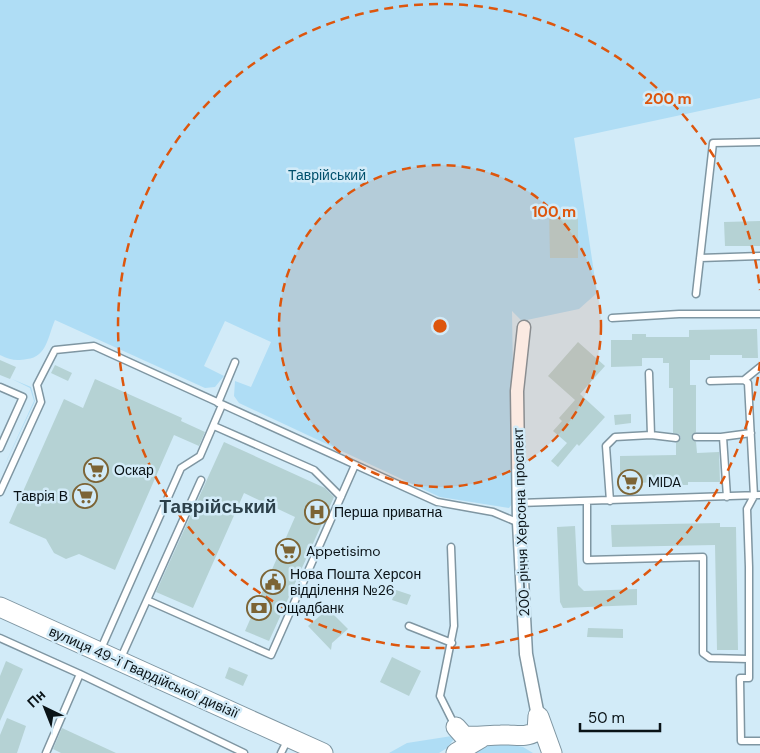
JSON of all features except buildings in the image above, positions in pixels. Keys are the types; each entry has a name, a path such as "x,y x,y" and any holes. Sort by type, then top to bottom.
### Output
{"street":[{"name":"200-річчя Херсона проспект","path":"524,326 517,392 519,523 526,654 538,716"},
{"name":"вулиця 49-ї Гвардійської дивізії","path":"0,607 119,661 285,745 323,753"},
{"path":"522,737 537,731 538,716"},
{"path":"538,716 552,753"},
{"path":"456,727 464,736 481,738 502,734 522,737 537,744 545,753"},
{"path":"455,753 459,739 456,727"},
{"path":"455,753 481,738"}],"lane":[{"path":"696,294 713,143 760,142"},
{"path":"700,258 760,256"},
{"path":"612,318 679,314 760,314"},
{"path":"0,492 41,402 37,385 55,350 94,346 437,502 493,512 519,523"},
{"path":"99,652 181,468 200,456 214,426 235,362"},
{"path":"710,381 744,380 760,367"},
{"path":"649,373 651,435"},
{"path":"744,380 748,383 757,496 747,509 749,567 748,678 740,678 741,741 760,741"},
{"path":"0,387 23,397 0,448"},
{"path":"214,426 314,470 341,497"},
{"path":"696,437 723,437 751,433"},
{"path":"610,501 606,446 615,437 651,435 676,438"},
{"path":"723,437 726,497"},
{"path":"147,600 271,655 355,465"},
{"path":"119,661 201,480"},
{"path":"519,504 757,496"},
{"path":"588,501 587,560 703,557 703,653 710,658 748,659"},
{"path":"451,547 454,626 440,696 456,727"},
{"path":"409,626 452,643"},
{"path":"0,638 80,674 244,753"},
{"path":"46,753 80,674"}],"green space":[{"name":"Таврійський","path":"0,0 760,0 760,98 574,138 597,293 579,309 522,321 512,311 515,500 509,508 440,497 239,403 234,396 235,381 251,387 271,342 225,321 204,366 224,376 215,387 205,388 55,320 46,345 39,354 20,360 0,355"},
{"path":"12,379 31,387 35,401 0,475 34,401 30,388"},
{"path":"452,736 454,739 447,748 439,753 389,753 407,743"},
{"path":"503,743 523,747 533,753 472,753 490,745"}],"place":[{"name":"Оскар","path":"96,470"},
{"name":"MIDA","path":"630,482"},
{"name":"Таврія В","path":"85,496"},
{"name":"Перша приватна","path":"317,512"},
{"name":"Appetisimo","path":"288,551"},
{"name":"Нова Пошта Херсон відділення №26","path":"273,582"},
{"name":"Ощадбанк","path":"259,608"}],"district":[{"name":"Таврійський","path":"218,506"}]}
